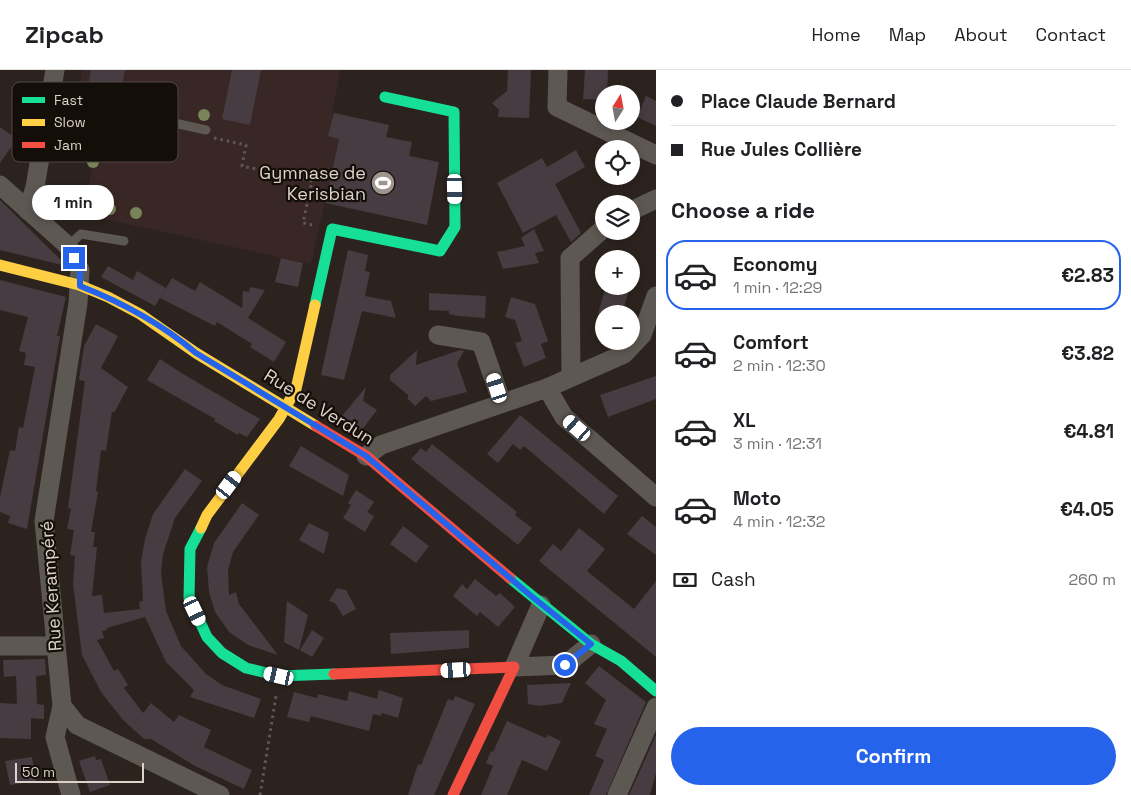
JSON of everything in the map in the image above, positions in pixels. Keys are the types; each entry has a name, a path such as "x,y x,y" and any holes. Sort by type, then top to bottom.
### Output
{"street":[{"path":"558,70 556,107 656,155"},
{"path":"385,97 454,112 455,227 440,251 332,229 296,389 207,515 190,549 189,598 207,637 222,653 246,668 279,676 565,665 591,644"},
{"path":"28,211 39,162"},
{"path":"0,185 68,246"},
{"path":"640,207 656,199"},
{"path":"570,376 570,258 595,236"},
{"name":"Rue Kerampéré","path":"68,246 80,270 80,286 44,521 62,706 55,737 71,795"},
{"name":"Rue de Verdun","path":"0,265 80,286 104,295 178,338 196,353 366,456 542,605 591,644 622,662 656,691"},
{"path":"366,456 381,445 546,388 624,354 642,335 656,296"},
{"path":"438,335 481,342 502,404"},
{"path":"546,388 564,417 656,497"},
{"path":"453,795 542,605"},
{"path":"0,646 55,646"},
{"path":"62,706 77,725 220,795"},
{"path":"617,795 656,707"}],"lane":[{"path":"178,126 207,133"},
{"path":"68,246 81,234 124,241"}],"path":[{"path":"207,133 246,145 242,166 312,181 303,223 332,229"},
{"path":"260,795 279,676"}],"shaded area":[{"path":"82,70 341,70 332,112 389,125 386,137 412,142 409,156 339,139 311,264 82,214 94,162 178,162 178,82 80,82"}],"building":[{"path":"91,70 125,70 123,82 89,82"},
{"path":"232,70 261,70 250,125 222,119"},
{"path":"508,70 531,70 529,118 498,117 499,110 492,103 507,91"},
{"path":"585,70 608,70 607,85 595,85 595,100 583,99"},
{"path":"646,96 656,101 656,126 640,118 640,110"},
{"name":"Gymnase de Kerisbian","path":"334,113 389,125 386,137 412,142 409,156 439,162 427,225 325,203 339,139 328,136"},
{"path":"0,127 12,135 12,146 0,163"},
{"path":"576,150 585,167 555,184 581,233 571,242 556,215 523,233 497,183 542,158 547,167"},
{"path":"0,200 63,262 62,265 0,250"},
{"path":"534,229 544,251 535,253 539,263 503,269 497,252 525,246 521,238"},
{"path":"348,250 368,255 365,271 370,272 365,296 391,301 396,318 362,311 344,380 321,375"},
{"path":"281,258 303,263 298,287 275,282"},
{"path":"108,266 133,280 137,271 166,288 155,306 101,277"},
{"path":"172,278 195,291 200,282 242,308 243,291 249,292 250,287 265,290 248,318 286,342 274,362 250,347 252,344 217,322 215,326 160,298"},
{"path":"0,280 66,297 57,336 60,336 27,529 8,523 10,516 0,512 0,497 10,450 15,451 19,427 23,428 35,367 24,365 26,353 19,351 28,317 0,310"},
{"path":"429,293 486,296 485,318 458,316 449,314 449,311 429,310"},
{"path":"603,295 627,295 625,305 601,305"},
{"path":"511,297 535,304 548,341 541,344 546,358 524,367 515,343 522,341 515,320 505,317"},
{"path":"96,324 118,336 101,368 128,387 114,413 112,411 106,451 101,450 96,491 98,492 91,532 95,532 93,547 97,547 92,596 102,595 104,613 140,609 139,602 143,601 141,562 145,539 153,514 185,469 202,481 175,518 163,554 161,573 166,611 181,646 206,674 222,685 261,699 254,718 190,697 194,690 166,662 145,617 107,628 107,630 102,631 104,638 97,640 114,671 118,669 128,685 124,688 143,713 151,703 174,722 179,715 211,730 204,747 252,770 244,789 195,766 151,739 144,739 123,720 101,692 82,655 73,583 75,556 70,555 74,530 67,529 71,509 68,508 85,381 79,380 84,346"},
{"path":"417,350 416,365 460,350 464,351 457,363 467,392 431,401 426,396 415,406 408,399 408,395 390,380 390,375"},
{"path":"160,359 260,419 247,437 239,433 238,435 214,421 215,419 147,380"},
{"path":"656,376 656,399 608,417 600,395"},
{"path":"366,387 363,401 377,410 361,431 342,416"},
{"path":"520,415 618,496 604,514 524,446 520,450 513,444 498,463 487,454"},
{"path":"432,444 517,512 515,515 532,528 518,545 411,459 421,448 426,452"},
{"path":"301,446 349,475 343,496 289,466"},
{"path":"356,490 374,502 367,512 374,516 365,532 343,518 351,505 348,503"},
{"path":"242,503 259,515 233,552 228,570 229,595 236,592 239,604 278,655 248,645 229,632 215,612 209,592 207,567 214,543"},
{"path":"642,516 656,527 656,555 627,534"},
{"path":"309,523 329,533 324,554 299,540"},
{"path":"403,526 429,546 416,563 390,544"},
{"path":"579,528 605,549 587,571 634,609 656,581 656,657 539,561 553,544 561,551"},
{"path":"475,579 496,596 500,593 515,607 498,627 480,612 477,616 453,596 462,584 467,589"},
{"path":"337,588 346,590 356,609 343,616 335,603 329,601"},
{"path":"287,601 308,615 299,650 284,642"},
{"path":"312,630 324,638 312,657 300,650"},
{"path":"469,630 469,648 391,654 390,633"},
{"path":"45,659 46,675 36,676 37,704 44,705 44,719 31,718 31,739 0,738 0,703 17,704 16,676 4,677 3,660"},
{"path":"599,666 646,702 606,795 589,795 604,760 595,756 607,729 594,724 606,700 585,683"},
{"path":"571,683 562,703 539,706 528,704 527,685"},
{"path":"379,690 403,698 398,718 382,713 381,716 373,714 369,731 311,716 309,722 287,717 294,692 317,698 318,694 347,701 349,691 377,699"},
{"path":"455,696 475,704 434,795 408,795 418,764 421,765 448,699 453,701"},
{"path":"507,721 546,738 548,735 561,741 547,771 522,760 507,795 481,795 493,766 486,763"},
{"path":"656,735 656,773 650,795 629,795"},
{"path":"95,756 96,760 101,759 110,785 90,792 79,761"},
{"path":"32,757 36,781 10,785 5,761"}],"traffic: fast":[{"path":"315,305 332,229 440,251 455,227 454,112 385,97"},
{"path":"201,528 190,549 189,598 207,637 222,653 246,668 279,676 334,674"},
{"path":"510,578 591,644 621,661 656,691"}],"traffic: slow":[{"path":"0,265 79,285 108,297 140,314 196,353 316,426"},
{"path":"201,528 207,515 279,419 296,389 315,305"}],"traffic: jam":[{"path":"316,426 366,456 510,578"},
{"path":"334,674 514,667 453,795"}],"place":[{"name":"Gymnase de Kerisbian","path":"383,183"}],"route":[{"path":"74,258 80,270 80,286 104,295 178,338 196,353 366,456 530,595 591,644 565,665"}]}
